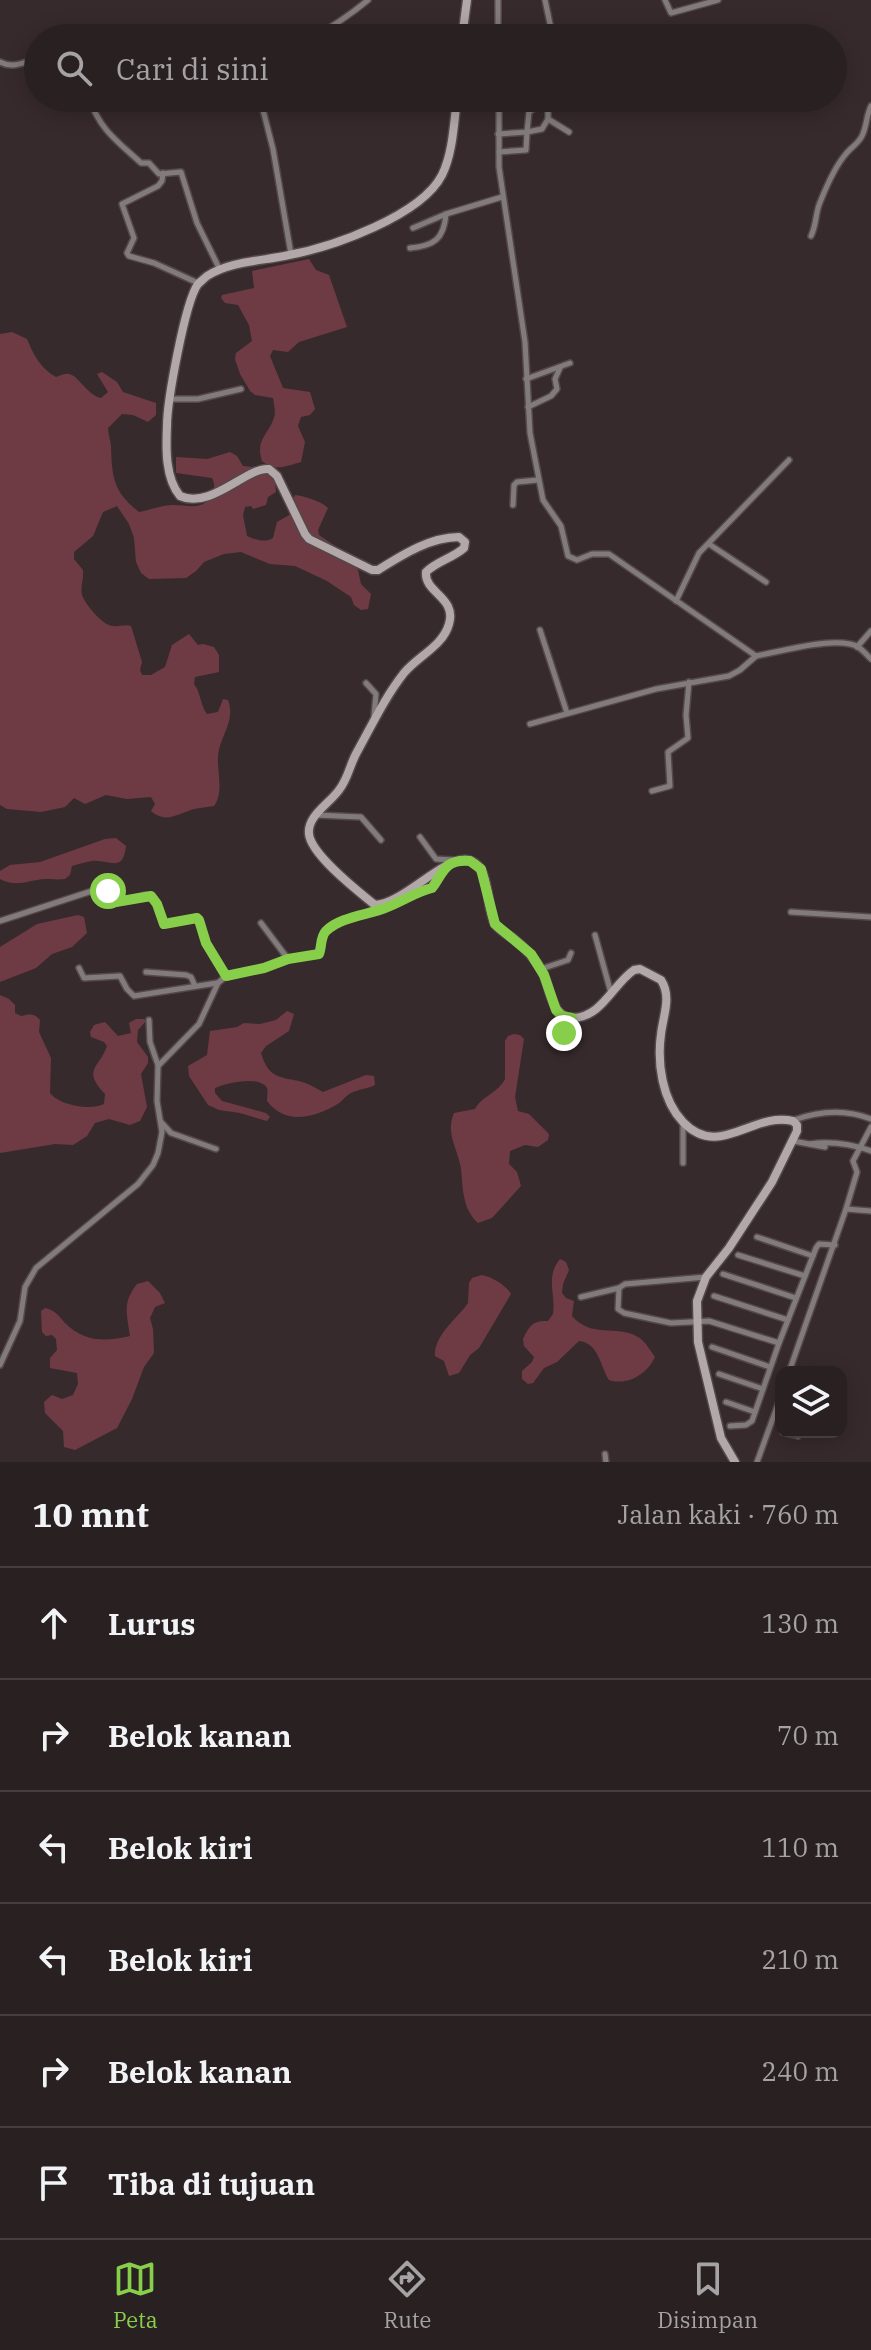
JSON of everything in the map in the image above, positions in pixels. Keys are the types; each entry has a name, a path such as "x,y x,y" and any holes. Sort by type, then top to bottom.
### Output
{"street":[{"path":"336,24 368,0"},
{"path":"464,24 467,0"},
{"path":"498,0 498,24"},
{"path":"545,0 550,24"},
{"path":"665,0 671,13 718,0"},
{"path":"0,62 7,65 24,62"},
{"path":"811,236 821,198 835,170 861,139 871,106"},
{"path":"94,112 109,135 141,163 149,163 157,173 181,172 199,228 220,270"},
{"path":"264,112 291,255"},
{"path":"456,112 443,174 425,197 408,209 335,243 220,270 199,283 190,302 167,426 169,471 172,485 180,496 190,499 221,492 258,471 269,469 277,476 309,539 372,570 378,570 437,540 459,537 465,542 459,553 433,565 426,572 428,585 442,596 448,606 450,622 446,634 405,672 382,704 340,789 315,815 308,832 313,845 334,870 375,905 394,900 458,861"},
{"path":"499,112 502,197 522,320 528,407 538,480 545,506 561,526 568,556 577,560 592,554 609,554 756,656"},
{"path":"499,152 526,150 529,112"},
{"path":"498,134 542,129 548,112"},
{"path":"548,119 569,132"},
{"path":"163,173 158,186 122,204 134,238 127,253 199,283"},
{"path":"413,228 502,197"},
{"path":"410,248 430,244 442,234 446,228 446,214"},
{"path":"526,379 570,363"},
{"path":"528,407 551,396 557,389 555,379 560,368"},
{"path":"170,399 198,399 241,389"},
{"path":"676,601 699,553 789,460"},
{"path":"513,505 514,485 517,482 538,480"},
{"path":"709,544 766,582"},
{"path":"540,630 567,713"},
{"path":"857,647 871,631"},
{"path":"530,724 656,689 729,676 756,656 824,644 850,644 871,659"},
{"path":"652,791 670,786 668,752 688,738 686,715 689,682"},
{"path":"366,683 376,694 374,721"},
{"path":"315,815 363,818 381,840"},
{"path":"420,837 436,859 470,861 481,869 495,924 531,954 541,969 556,1010 562,1016 572,1018 596,1009 628,974 640,969 661,980 667,997 660,1036 659,1066 676,1113 701,1135 715,1138 773,1119 793,1121 827,1112 846,1112 871,1119"},
{"path":"158,1066 199,1024 218,983 226,976 320,953 322,935 328,928 434,887 441,870"},
{"path":"0,921 101,888 106,888 116,902 151,896 164,924 199,920 206,943 226,976"},
{"path":"791,912 871,917"},
{"path":"261,923 288,959"},
{"path":"595,935 611,994"},
{"path":"541,969 568,960 571,953"},
{"path":"79,968 84,978 120,976 134,996 218,983"},
{"path":"146,972 186,975 191,977 195,986"},
{"path":"553,1035 570,1031 572,1018"},
{"path":"0,1365 20,1321 25,1287 36,1268 146,1176 158,1153 162,1132 156,1086 158,1066 150,1042 149,1020"},
{"path":"160,1121 171,1133 216,1149"},
{"path":"735,1462 721,1438 698,1342 697,1301 706,1277 772,1182 797,1131 793,1121"},
{"path":"683,1122 683,1163"},
{"path":"791,1366 846,1209 857,1172 853,1161 871,1127"},
{"path":"793,1141 825,1147"},
{"path":"810,1144 825,1142 871,1151"},
{"path":"846,1209 871,1211"},
{"path":"757,1237 813,1256"},
{"path":"730,1426 749,1424 813,1256 819,1244 835,1245"},
{"path":"738,1255 805,1276"},
{"path":"723,1274 796,1298"},
{"path":"581,1297 625,1284 706,1277"},
{"path":"619,1288 618,1309 624,1313 671,1323 716,1322 779,1343"},
{"path":"714,1296 788,1320"},
{"path":"712,1347 770,1367"},
{"path":"719,1374 763,1389"},
{"path":"726,1402 755,1412"},
{"path":"757,1462 775,1414"},
{"path":"770,1429 775,1430"},
{"path":"605,1454 606,1462"}],"shaded area":[{"path":"309,259 316,270 329,275 347,327 299,342 288,352 273,350 270,356 283,388 310,392 315,409 310,415 301,417 298,426 305,442 301,462 276,467 262,461 260,454 261,443 275,416 273,398 255,395 240,374 236,353 252,341 249,325 238,305 225,303 221,298 222,295 254,288 252,271"},
{"path":"12,332 27,339 38,361 56,377 72,375 101,398 108,392 97,374 102,372 117,382 123,392 156,403 156,415 148,422 122,414 108,428 116,484 124,498 139,512 167,506 203,504 213,491 212,478 176,473 176,457 207,459 230,452 237,456 243,466 265,465 275,483 276,492 268,497 266,505 253,509 251,506 245,507 243,515 247,536 260,540 273,538 277,522 296,511 292,502 295,495 318,502 328,508 318,530 319,535 341,550 358,570 361,584 371,594 368,609 361,610 354,605 351,597 327,581 295,566 270,564 241,552 224,554 204,562 186,578 149,579 141,573 136,562 134,538 117,506 103,512 93,536 74,552 74,559 83,570 82,595 90,609 104,622 113,626 131,626 142,662 142,675 151,675 165,667 172,645 189,634 198,645 214,647 219,655 219,672 195,677 194,684 207,714 218,712 223,699 228,700 230,708 229,722 218,756 219,789 214,806 162,817 151,811 155,804 151,797 127,799 106,795 85,804 74,798 65,807 41,812 7,809 0,805 0,334"},
{"path":"116,838 126,846 118,863 92,861 72,866 70,875 65,879 17,883 0,879 0,871 10,865 40,862"},
{"path":"78,915 84,917 87,933 72,947 52,954 36,968 0,982 0,947 37,924"},
{"path":"0,995 15,1005 15,1013 34,1015 40,1020 39,1032 51,1058 50,1093 60,1101 75,1106 104,1104 105,1094 93,1074 107,1046 91,1037 94,1025 105,1022 118,1036 131,1033 129,1023 144,1019 146,1021 138,1030 137,1042 148,1057 141,1074 147,1107 140,1121 130,1125 109,1119 95,1123 87,1136 73,1145 55,1144 0,1153"},
{"path":"287,1011 294,1014 289,1031 266,1046 261,1053 270,1071 323,1092 366,1075 374,1076 375,1085 351,1093 338,1104 309,1116 282,1114 267,1101 267,1088 250,1081 215,1088 215,1093 222,1101 266,1113 270,1117 267,1121 208,1105 189,1076 188,1066 207,1055 210,1031 276,1020"},
{"path":"514,1034 524,1039 515,1097 518,1111 529,1114 549,1134 548,1140 538,1147 525,1145 510,1151 509,1164 517,1172 521,1186 492,1218 478,1223 464,1198 459,1161 451,1134 452,1121 454,1113 475,1109 502,1084 505,1079 505,1041"},
{"path":"560,1259 566,1262 569,1270 562,1293 574,1301 572,1316 588,1327 630,1333 641,1339 655,1357 642,1373 630,1380 609,1380 595,1351 579,1341 557,1362 544,1368 533,1383 528,1384 522,1379 522,1371 534,1357 524,1346 523,1339 532,1325 548,1321 553,1314 552,1279"},
{"path":"482,1275 498,1282 511,1294 479,1348 470,1355 459,1373 449,1376 444,1361 435,1356 438,1341 468,1303 472,1278"},
{"path":"148,1281 165,1303 155,1307 150,1318 154,1353 144,1367 132,1399 117,1428 75,1450 64,1447 63,1431 45,1413 44,1402 52,1395 62,1399 73,1395 78,1384 77,1373 50,1368 50,1358 57,1350 56,1339 42,1332 41,1311 45,1308 52,1310 72,1329 87,1337 103,1340 130,1336 129,1297 137,1284"}],"route":[{"path":"108,891 116,902 151,896 164,924 197,918 201,922 206,943 226,976 319,954 322,935 328,928 432,888 441,870 458,861 470,861 481,869 495,924 531,954 544,975 556,1010 562,1016 572,1018 570,1031 564,1033"}]}
